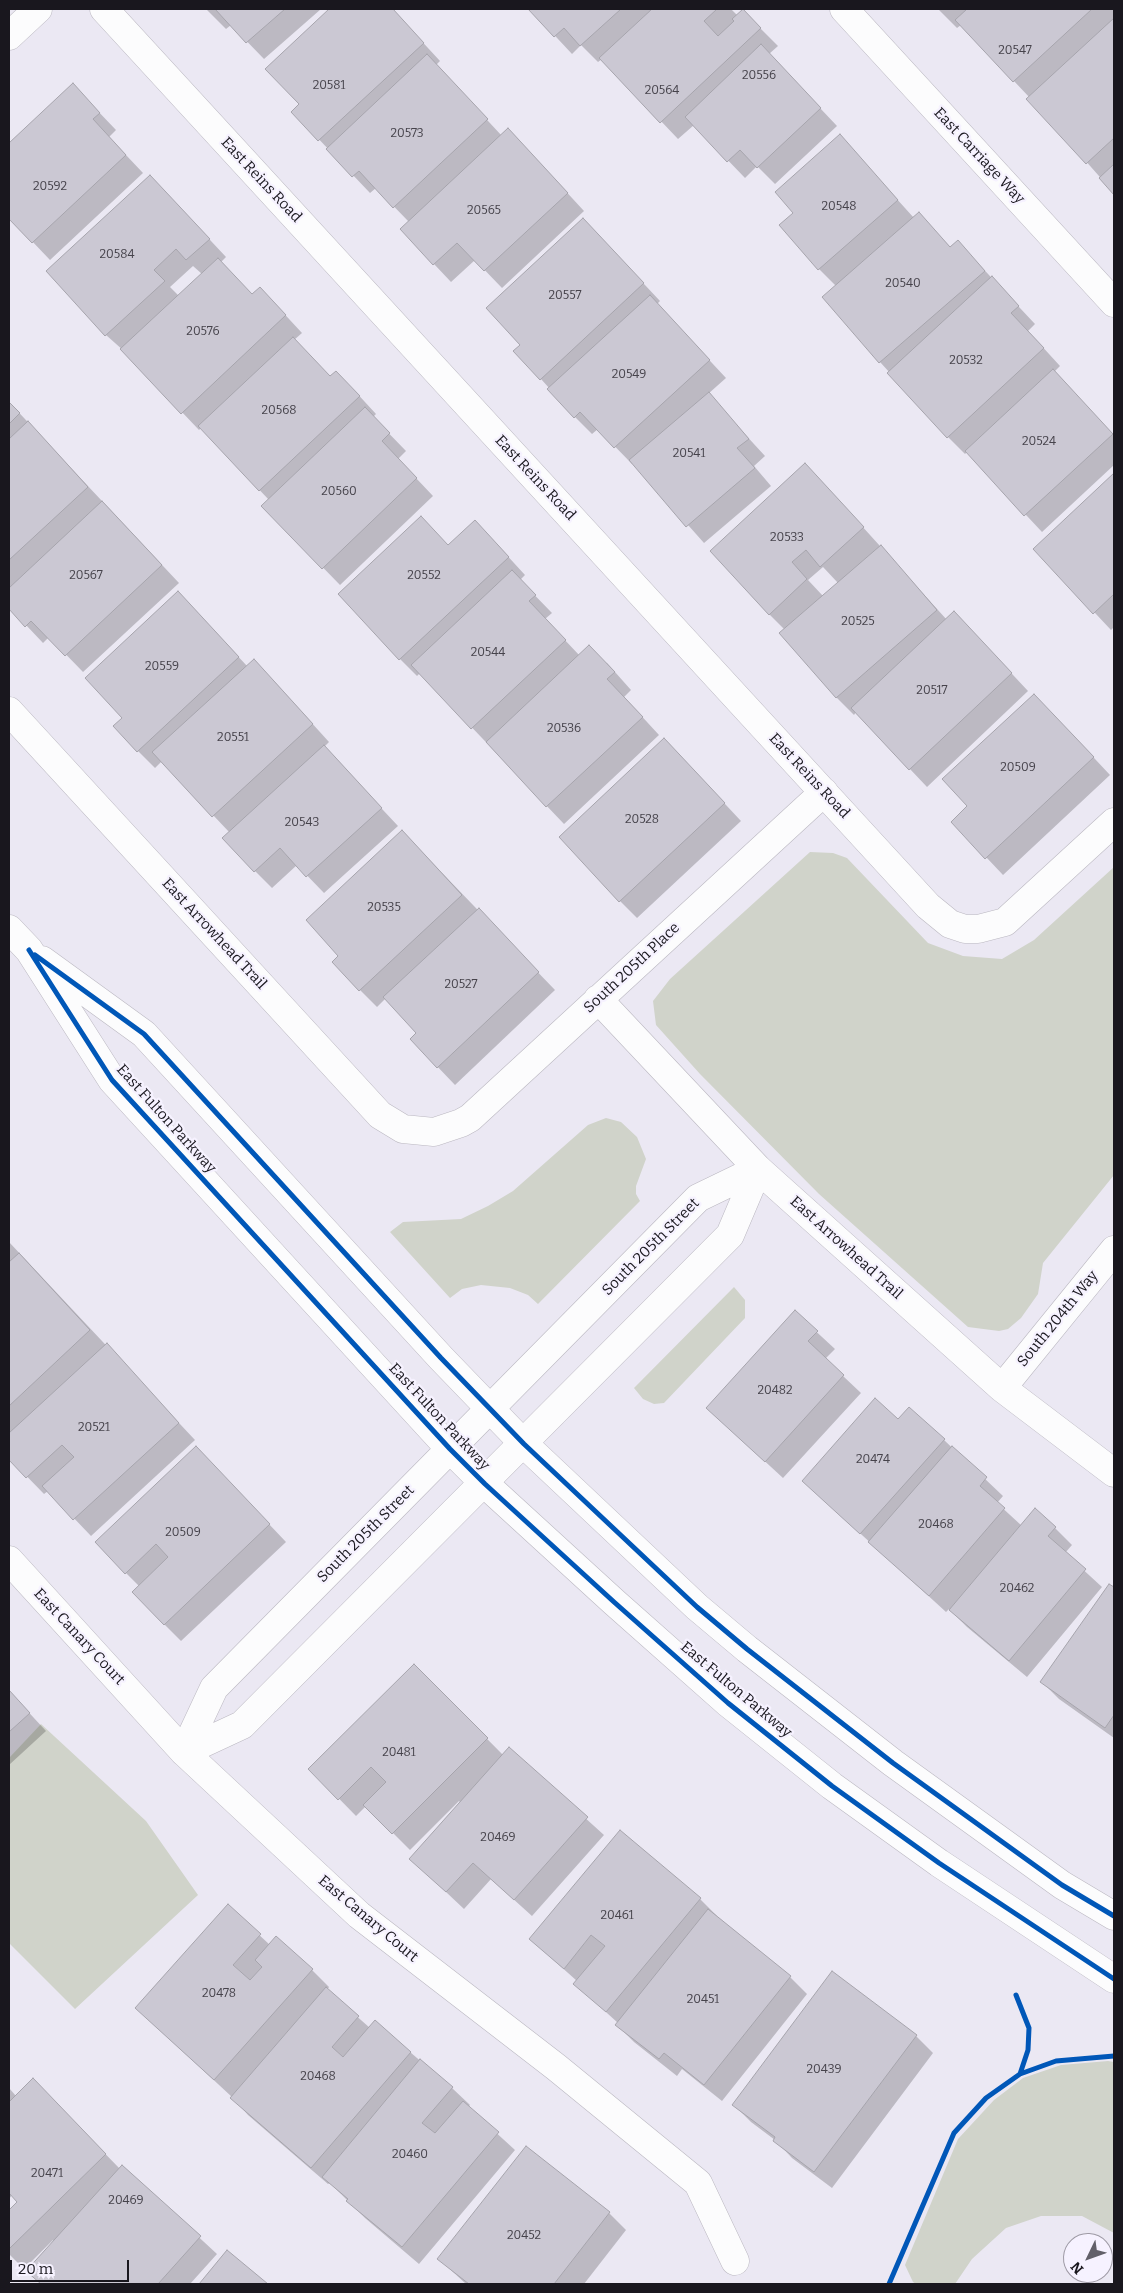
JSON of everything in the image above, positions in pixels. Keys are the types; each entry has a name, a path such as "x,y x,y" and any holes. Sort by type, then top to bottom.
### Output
{"street":[{"path":"9,36 38,9"},
{"name":"East Reins Road","path":"104,9 928,906 950,924 965,929 978,929 1004,922 1114,822"},
{"name":"East Carriage Way","path":"844,9 1114,303"},
{"name":"East Arrowhead Trail","path":"9,711 380,1116 403,1129 434,1132"},
{"name":"South 205th Place","path":"434,1132 462,1123 470,1118 824,792"},
{"name":"East Fulton Parkway","path":"9,928 29,950 112,1080 450,1449 485,1484 614,1602 721,1696 825,1780 938,1863 1114,1979"},
{"name":"East Fulton Parkway","path":"29,950 144,1034 490,1409 524,1444 697,1607 747,1649 893,1764 1062,1884 1114,1916"},
{"name":"East Arrowhead Trail","path":"598,999 758,1169 1002,1388 1114,1473"},
{"path":"184,1752 242,1725 485,1484 730,1235 758,1169"},
{"name":"South 205th Street","path":"184,1752 214,1688 698,1198 758,1169"},
{"name":"South 204th Way","path":"1002,1388 1114,1250"},
{"name":"East Canary Court","path":"9,1560 184,1752 359,1915 556,2067 698,2183 735,2261"}],"shaded area":[{"path":"810,852 833,853 847,858 928,943 963,956 1002,959 1034,940 1114,867 1114,1175 1043,1263 1038,1294 1021,1318 1008,1329 999,1331 968,1327 819,1194 700,1074 656,1025 653,1001 670,979"},
{"path":"606,1118 621,1122 637,1137 646,1159 636,1186 636,1194 640,1201 538,1304 528,1295 510,1288 481,1285 462,1289 450,1298 390,1232 403,1222 461,1219 488,1206 513,1191 588,1125"},
{"path":"734,1287 745,1300 745,1318 664,1403 654,1404 643,1399 634,1388"},
{"path":"41,1724 146,1821 198,1895 75,2009 9,1943 9,1758"},
{"path":"1114,2062 1114,2233 1082,2216 1041,2216 1006,2228 972,2259 955,2284 916,2284 913,2282 905,2265 958,2139 994,2100 1023,2078 1061,2065"}],"building":[{"path":"215,9 285,9 246,43"},
{"path":"329,9 393,9 424,43 318,141 291,112 299,104 265,69"},
{"path":"528,9 621,9 580,46 564,28 554,37"},
{"path":"652,9 717,9 704,21 718,36 734,21 732,19 743,9 761,28 660,123 599,58"},
{"path":"967,9 1092,9 1013,82 955,20"},
{"path":"1114,18 1114,138 1086,164 1026,99"},
{"path":"761,44 821,108 757,168 740,150 727,162 685,117"},
{"path":"427,54 488,119 393,208 359,171 352,177 326,149"},
{"path":"73,83 100,113 93,119 126,155 32,243 9,219 9,143"},
{"path":"508,128 568,193 484,271 457,243 433,265 400,229"},
{"path":"840,134 898,200 818,270 779,225 793,213 775,192"},
{"path":"1114,164 1114,195 1099,178"},
{"path":"150,175 210,239 186,260 176,249 154,270 165,281 105,336 46,271"},
{"path":"919,212 950,247 958,240 985,271 879,363 822,297"},
{"path":"583,218 644,283 540,380 513,351 520,345 486,308"},
{"path":"218,258 252,294 260,287 286,315 181,414 120,349"},
{"path":"992,276 1019,306 1011,313 1044,348 947,438 887,373"},
{"path":"650,295 710,360 614,448 580,412 574,418 547,389"},
{"path":"293,337 330,376 336,371 360,396 259,491 198,426"},
{"path":"1053,369 1113,434 1024,516 965,451"},
{"path":"709,392 749,439 737,448 755,468 686,527 629,460"},
{"path":"9,402 20,413 9,424"},
{"path":"365,407 390,433 382,441 417,478 322,569 261,506"},
{"path":"28,421 88,487 9,560 9,439"},
{"path":"805,463 864,527 820,567 806,550 792,562 807,579 769,615 710,551"},
{"path":"1114,473 1114,594 1093,614 1033,549"},
{"path":"102,501 162,565 65,656 31,621 25,627 9,609 9,588"},
{"path":"421,516 448,545 475,520 509,557 399,660 338,594"},
{"path":"881,545 937,610 836,698 779,633"},
{"path":"512,570 536,595 529,601 566,640 471,729 411,665"},
{"path":"178,591 239,657 137,752 113,726 122,718 85,678"},
{"path":"954,611 1012,673 909,770 851,708"},
{"path":"589,645 615,672 607,679 643,717 546,807 486,742"},
{"path":"254,659 313,724 212,817 152,752"},
{"path":"1034,694 1094,757 985,859 951,822 967,806 942,779"},
{"path":"664,738 725,803 619,902 559,837"},
{"path":"324,745 382,808 306,877 280,848 254,872 222,838"},
{"path":"402,830 462,895 359,991 332,962 338,956 306,920"},
{"path":"479,908 539,972 437,1068 410,1039 416,1033 383,997"},
{"path":"19,1253 90,1330 9,1406 9,1262"},
{"path":"795,1310 818,1331 808,1341 844,1375 765,1462 706,1408"},
{"path":"107,1343 179,1423 73,1520 42,1486 74,1457 62,1445 26,1478 9,1460 9,1433"},
{"path":"875,1398 898,1419 909,1407 945,1439 860,1534 802,1481"},
{"path":"196,1446 270,1524 164,1625 132,1592 168,1557 156,1544 125,1574 95,1542"},
{"path":"952,1446 987,1477 980,1486 1005,1508 929,1596 868,1542"},
{"path":"1035,1508 1056,1527 1048,1536 1086,1569 1009,1661 949,1610"},
{"path":"1109,1584 1114,1587 1114,1715 1105,1728 1040,1682"},
{"path":"414,1664 488,1738 392,1834 363,1805 386,1782 371,1767 338,1800 308,1769"},
{"path":"9,1690 30,1713 9,1732"},
{"path":"509,1747 588,1817 514,1900 473,1863 446,1892 409,1859"},
{"path":"620,1830 701,1898 606,2012 573,1984 605,1946 591,1935 564,1969 529,1939"},
{"path":"228,1904 261,1934 233,1965 250,1980 262,1967 255,1960 276,1936 313,1969 214,2080 135,2008"},
{"path":"708,1909 791,1976 704,2085 664,2053 659,2059 615,2025"},
{"path":"832,1971 917,2035 814,2172 773,2141 775,2137 732,2105"},
{"path":"326,1987 359,2016 332,2047 343,2057 375,2020 411,2052 311,2168 230,2098"},
{"path":"420,2059 453,2087 422,2123 435,2133 463,2101 499,2132 402,2247 346,2201 348,2199 322,2177"},
{"path":"33,2078 106,2154 9,2249 9,2207 10,2209 17,2202 9,2193 9,2102"},
{"path":"526,2146 610,2212 554,2284 469,2284 437,2259"},
{"path":"122,2165 201,2236 158,2284 41,2284 26,2271"},
{"path":"227,2250 268,2284 199,2284"}],"cycle path":[{"path":"29,950 112,1080 450,1449 485,1484 728,1703 832,1786 939,1863 1114,1979"},
{"path":"35,955 144,1034 441,1358 524,1444 697,1607 747,1649 893,1763 1062,1885 1114,1916"},
{"path":"1016,1995 1029,2028 1028,2050 1020,2074"},
{"path":"889,2284 954,2133 986,2098 1020,2074 1056,2061 1114,2056"}]}
